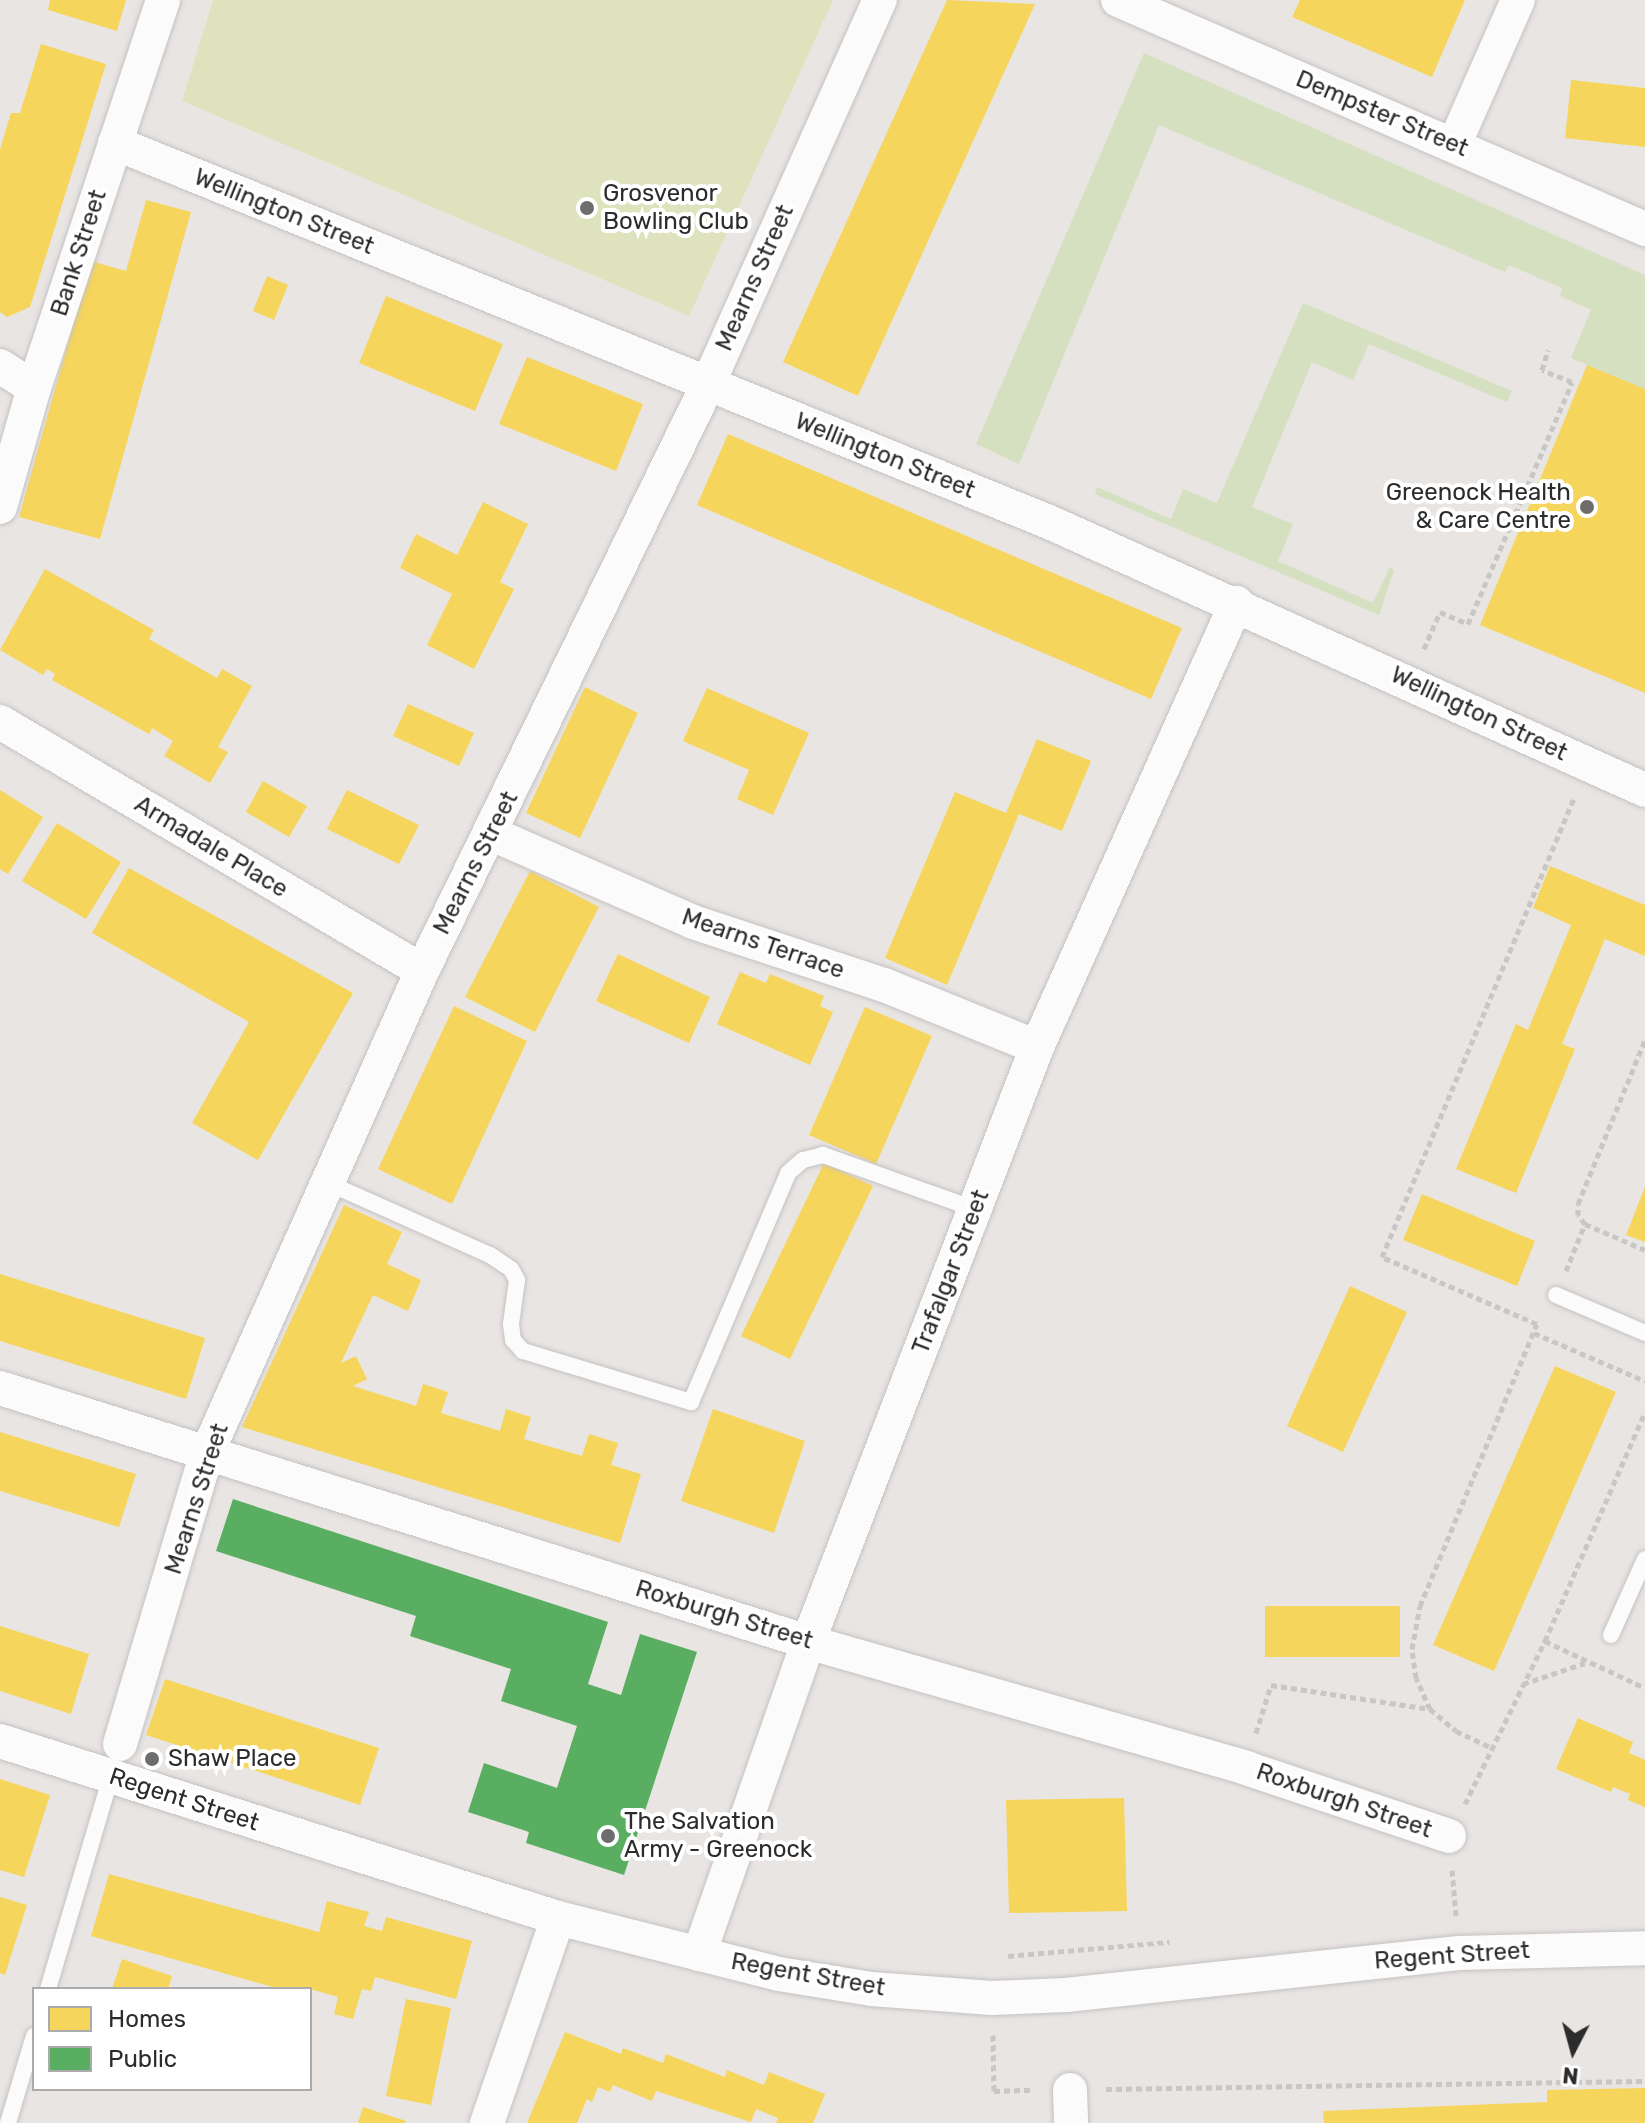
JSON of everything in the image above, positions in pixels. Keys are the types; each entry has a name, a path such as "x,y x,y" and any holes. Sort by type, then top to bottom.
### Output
{"street":[{"name":"Bank Street","path":"0,507 34,388 163,0"},
{"name":"Mearns Street","path":"115,1760 207,1453 422,971 492,834 708,384 880,0"},
{"name":"Dempster Street","path":"1118,0 1645,229"},
{"path":"1454,145 1518,0"},
{"name":"Wellington Street","path":"115,143 1237,603 1645,790"},
{"path":"0,366 34,388"},
{"name":"Trafalgar Street","path":"699,1954 808,1642 1037,1047 1237,603"},
{"name":"Armadale Place","path":"0,722 422,971"},
{"name":"Mearns Terrace","path":"492,834 693,922 884,985 1037,1047"},
{"name":"Roxburgh Street","path":"0,1388 808,1642 1246,1768 1449,1836"},
{"name":"Regent Street","path":"0,1741 115,1760 558,1918 779,1974 872,1989 992,1998 1459,1953 1645,1948"},
{"path":"487,2123 558,1918"}],"lane":[{"path":"328,1183 490,1255 511,1269 517,1280 513,1340 523,1351 691,1402 788,1173 803,1160 823,1155 975,1209"},
{"path":"1556,1295 1645,1333"},
{"path":"1611,1635 1645,1559"},
{"path":"49,1987 115,1760"},
{"path":"8,2123 32,2043"}],"path":[{"path":"1411,682 1440,612 1468,624 1572,382 1542,370 1548,350"},
{"path":"1537,1324 1382,1257 1556,835"},
{"path":"1645,1040 1578,1204 1578,1215 1585,1224 1645,1250"},
{"path":"1492,1748 1456,1731 1430,1709 1416,1678 1412,1649 1420,1606 1537,1324 1556,1295 1585,1224"},
{"path":"1534,1333 1645,1381"},
{"path":"1459,1953 1449,1836 1545,1641 1645,1412"},
{"path":"1545,1641 1586,1663 1645,1688"},
{"path":"1523,1684 1586,1663"},
{"path":"1246,1768 1271,1685 1430,1709"},
{"path":"992,1998 994,2091 1071,2106 1645,2081"}],"green space":[{"name":"Grosvenor Bowling Club","path":"213,0 833,0 689,316 182,101"},
{"path":"1144,53 1645,275 1645,389 1571,358 1591,310 1560,296 1562,288 1509,265 1505,272 1159,125 1019,464 976,444"},
{"path":"1303,303 1512,391 1507,402 1369,344 1353,380 1312,362 1252,507 1293,524 1278,561 1373,603 1390,567 1394,570 1379,615 1095,494 1097,487 1171,519 1183,489 1217,503"}],"building: Homes":[{"path":"50,0 126,0 117,31 48,10"},
{"path":"947,0 1035,4 858,396 783,362"},
{"path":"1300,0 1465,0 1432,77 1292,17"},
{"path":"41,44 106,64 30,307 7,317 0,312 0,149 11,113 20,113"},
{"path":"1571,80 1645,88 1645,147 1565,138"},
{"path":"146,200 191,212 100,539 19,517 91,261 126,271"},
{"path":"267,276 288,285 274,320 253,311"},
{"path":"386,296 503,344 475,411 359,363"},
{"path":"527,357 643,404 616,471 499,424"},
{"name":"Greenock Health & Care Centre","path":"1587,365 1645,389 1645,693 1480,625"},
{"path":"728,434 1182,628 1151,699 697,505"},
{"path":"483,502 528,524 500,582 514,589 474,669 427,645 452,594 400,568 416,534 457,555"},
{"path":"45,569 154,630 149,639 217,678 222,669 252,686 218,747 228,752 210,783 164,756 173,741 152,728 149,734 52,680 55,674 47,669 43,675 0,650"},
{"path":"585,687 638,713 580,838 526,813"},
{"path":"707,688 809,733 773,815 737,799 749,770 683,741"},
{"path":"408,704 474,733 459,766 393,736"},
{"path":"1037,739 1091,761 1062,831 1019,814 947,985 885,958 955,792 1006,813"},
{"path":"263,781 307,806 289,837 246,812"},
{"path":"0,790 43,817 8,874 0,869"},
{"path":"347,790 419,825 399,864 327,829"},
{"path":"57,823 121,862 86,919 22,881"},
{"path":"1550,866 1645,905 1645,956 1605,939 1562,1044 1575,1049 1516,1193 1456,1169 1516,1024 1528,1030 1571,925 1533,908"},
{"path":"129,868 353,993 258,1160 192,1123 249,1022 92,933"},
{"path":"530,871 599,907 535,1032 465,997"},
{"path":"618,954 710,997 689,1043 596,1001"},
{"path":"740,972 766,983 770,974 824,996 820,1006 833,1012 810,1065 717,1024"},
{"path":"454,1006 527,1041 452,1204 378,1169"},
{"path":"865,1007 932,1036 876,1164 809,1135"},
{"path":"824,1163 873,1186 790,1359 741,1336"},
{"path":"1645,1187 1645,1242 1626,1235"},
{"path":"1422,1194 1535,1241 1517,1286 1403,1240"},
{"path":"344,1205 402,1232 387,1264 421,1280 408,1311 373,1295 341,1363 356,1356 367,1379 353,1386 416,1406 423,1384 448,1392 441,1413 500,1431 506,1409 531,1417 524,1439 582,1456 589,1434 618,1443 611,1465 641,1474 620,1543 242,1427"},
{"path":"0,1274 205,1338 186,1399 0,1341"},
{"path":"1350,1286 1407,1312 1343,1452 1287,1426"},
{"path":"1555,1366 1616,1392 1494,1671 1433,1645"},
{"path":"713,1409 805,1441 774,1533 681,1501"},
{"path":"0,1432 136,1474 119,1527 0,1491"},
{"path":"1265,1606 1400,1606 1400,1657 1265,1657"},
{"path":"0,1626 89,1654 71,1714 0,1691"},
{"path":"165,1679 379,1748 360,1805 146,1735"},
{"path":"1578,1718 1633,1742 1629,1753 1645,1760 1645,1807 1628,1800 1630,1794 1613,1787 1611,1792 1556,1769"},
{"path":"0,1779 50,1795 24,1877 0,1870"},
{"path":"1124,1798 1127,1911 1009,1913 1006,1800"},
{"path":"109,1874 319,1932 327,1901 369,1912 364,1926 382,1931 386,1917 472,1941 456,1999 375,1977 371,1991 362,1989 353,2019 334,2014 338,1997 312,1990 312,1987 273,1987 91,1936"},
{"path":"0,1897 27,1905 5,1975 0,1973"},
{"path":"122,1959 172,1976 169,1987 113,1987"},
{"path":"406,1999 451,2008 431,2105 386,2096"},
{"path":"565,2032 621,2054 623,2048 663,2063 666,2054 725,2077 727,2070 764,2085 769,2072 825,2094 813,2123 776,2123 778,2118 756,2109 751,2122 656,2091 652,2101 613,2085 610,2092 598,2087 592,2102 587,2099 577,2123 527,2123"},
{"path":"1645,2088 1645,2123 1324,2123 1323,2111 1547,2102 1547,2090"},
{"path":"363,2107 406,2121 358,2123"}],"building: Public":[{"path":"233,1499 608,1622 588,1684 621,1695 640,1634 697,1652 624,1875 526,1843 529,1832 468,1812 484,1763 557,1788 577,1726 501,1701 511,1669 410,1636 416,1616 216,1551"}],"place":[{"name":"Grosvenor Bowling Club","path":"587,208"},
{"name":"Greenock Health & Care Centre","path":"1587,507"},
{"name":"Shaw Place","path":"152,1759"},
{"name":"The Salvation Army - Greenock","path":"608,1836"}]}
